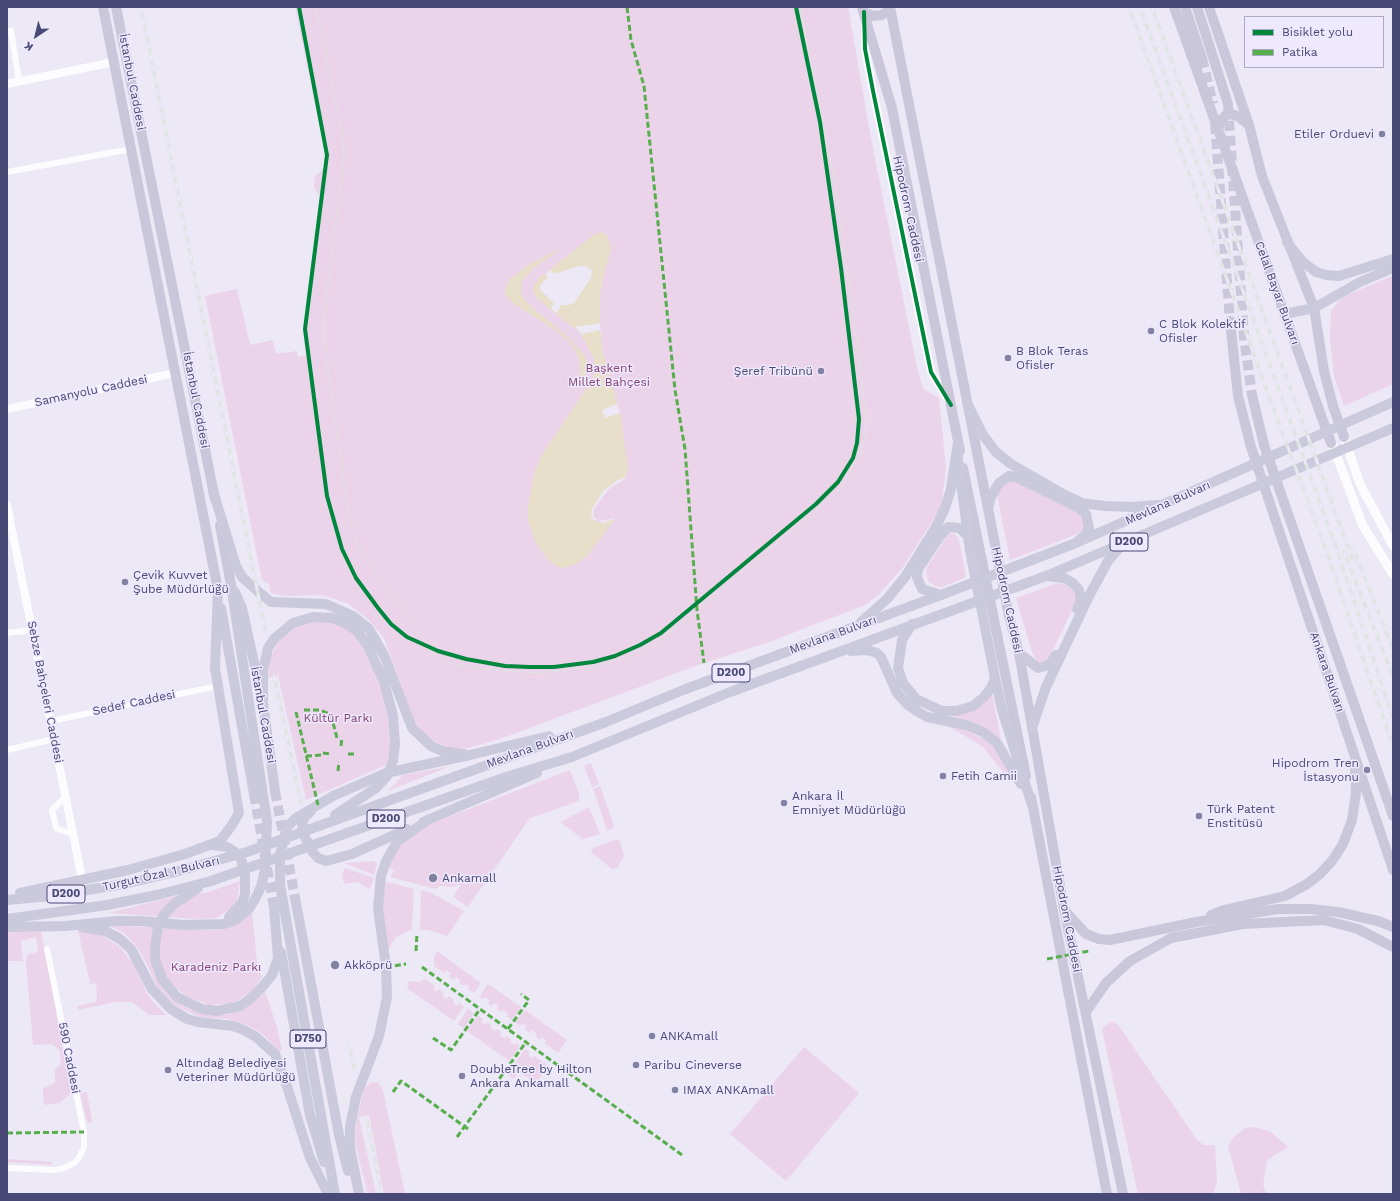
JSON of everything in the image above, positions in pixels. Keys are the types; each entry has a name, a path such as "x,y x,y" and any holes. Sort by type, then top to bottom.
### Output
{"highway":[{"path":"1287,242 1304,262 1316,272 1326,275 1339,276 1393,259"},
{"path":"1285,314 1314,308 1360,282 1393,268"},
{"path":"967,403 983,436 996,452 1011,464 1065,495 1082,503 1105,506 1131,507 1168,504"},
{"name":"Mevlana Bulvarı","path":"265,846 606,722 683,690 857,627 1028,562 1168,504 1220,479 1392,403"},
{"name":"Mevlana Bulvarı","path":"266,862 506,777 572,757 730,692 1046,576 1393,428"},
{"path":"857,627 887,599 905,577 936,527 945,508 958,442"},
{"path":"957,453 969,537 995,678 1002,710 1032,805"},
{"path":"988,509 991,497 999,483 1010,476 1016,477 1079,508 1086,514 1089,528 1086,534 1076,543"},
{"path":"213,491 236,566 242,577 271,602 326,604 353,616 369,629 384,655 409,722 418,734 431,746 442,751 470,755 606,722"},
{"path":"941,595 922,589 917,577 918,569 948,527 959,528 969,537"},
{"path":"1032,728 1046,687 1092,590 1108,561 1122,544"},
{"path":"1019,653 1038,668 1049,665 1053,661 1081,600 1079,590 1073,583 1064,578 1046,576"},
{"path":"7,927 66,926 108,921 141,921 208,926 224,924 236,919 248,909 261,888 267,847 267,821 231,585"},
{"name":"İstanbul Caddesi","path":"231,585 242,608 263,703 275,791"},
{"path":"7,898 82,879 128,870 212,845 220,841 228,832 239,813 215,668 218,590"},
{"name":"İstanbul Caddesi","path":"218,590 254,794"},
{"path":"263,703 263,671 266,652 270,643 288,627 301,620 314,616 326,617 345,623 362,636 379,669 393,716 395,751 393,761 387,776 370,792 318,826"},
{"path":"912,624 902,640 898,668 903,683 916,699 942,711 957,711 973,706 984,697 991,688 995,678"},
{"path":"843,651 867,650 877,653 881,657 897,693 908,705 920,713 983,732 997,743 1032,805"},
{"name":"D750","path":"334,1194 279,873 281,843 287,827 296,818 341,793 386,773 470,755"},
{"path":"318,805 304,818 302,824 304,835 312,852 318,858 326,861 335,860 572,757"},
{"path":"359,1194 350,1148 350,1127 356,1097 379,1036 387,997 386,963 378,908 381,876 386,861 397,842 429,819"},
{"path":"208,926 235,912 242,903 246,885 246,873 241,858 227,847 212,845"},
{"name":"Turgut Özal 1 Bulvarı","path":"7,898 51,896 124,884 171,873 265,846"},
{"name":"Turgut Özal 1 Bulvarı","path":"7,919 107,905 157,895 212,881 266,862"},
{"path":"212,881 174,904 163,916 158,926 155,947 155,960 162,979 177,997 186,1003 209,1010 225,1010 244,1004 258,993 272,975 278,958 274,907 310,1115 334,1194"},
{"path":"296,903 339,1135 355,1194"},
{"path":"66,926 105,931 120,939 131,949 138,959 152,989 162,1001 176,1012 198,1022 233,1026 244,1030 266,1045 275,1054 280,1064 310,1158 328,1194"}],"main road":[{"name":"İstanbul Caddesi","path":"103,7 218,590"},
{"name":"İstanbul Caddesi","path":"116,7 231,585"},
{"name":"Celal Bayar Bulvarı","path":"1174,7 1331,443 1363,526 1393,574"},
{"path":"1185,7 1202,58"},
{"path":"1197,7 1228,104"},
{"name":"Celal Bayar Bulvarı","path":"1209,7 1249,125 1262,176 1314,308 1324,370 1333,406 1360,484 1393,546"},
{"path":"863,10 873,16 882,14 890,8"},
{"name":"Hipodrom Caddesi","path":"890,8 1009,616 1019,653 1064,909 1123,1194"},
{"name":"Hipodrom Caddesi","path":"863,10 892,108 950,405 1018,726 1107,1194"},
{"path":"1218,131 1220,122 1225,116 1232,114 1239,117 1249,125"},
{"name":"Ankara Bulvarı","path":"1230,321 1241,410 1260,474 1393,870"},
{"name":"Ankara Bulvarı","path":"1252,395 1264,445 1272,469 1393,816"},
{"path":"1196,922 1224,910 1285,896 1307,884 1320,874 1332,860 1342,844 1352,820 1356,793 1355,754"},
{"path":"1064,909 1086,934 1099,939 1110,940 1196,922 1278,909 1311,909 1338,912 1378,921 1393,927"},
{"path":"1086,1012 1106,983 1130,961 1171,938 1243,924 1324,920 1358,929 1393,947"}],"street":[{"name":"Hipodrom Caddesi","path":"863,10 865,49 931,372 950,405"},
{"path":"7,32 11,31 19,81"},
{"path":"7,84 114,62"},
{"path":"7,172 131,149"},
{"name":"Samanyolu Caddesi","path":"7,409 175,373"},
{"name":"Sebze Bahçeleri Caddesi","path":"7,504 82,879"},
{"path":"7,633 32,630"},
{"name":"Sedef Caddesi","path":"50,721 218,686"},
{"path":"7,750 54,739"},
{"path":"65,797 52,810 56,828 72,834"},
{"name":"590 Caddesi","path":"7,1168 53,1170 74,1164 82,1152 85,1141 47,949"}],"green space":[{"name":"Başkent Millet Bahçesi","path":"295,7 848,7 872,144 916,362 923,389 939,398 946,468 941,508 903,567 879,594 865,605 769,642 704,663 497,740 468,748 455,749 430,739 420,730 413,719 384,638 367,618 347,603 322,595 285,596 271,593 269,584 262,580 205,296 237,289 250,345 273,340 276,354 297,351 298,357 306,355 303,332 320,197 314,188 315,176 324,169 325,152"},
{"path":"1393,276 1393,384 1344,406 1334,376 1330,340 1331,311 1342,297"},
{"path":"1012,480 1081,514 1085,527 1083,530 1075,535 1010,560 997,494 1001,486"},
{"path":"949,533 955,534 959,540 966,577 942,587 935,586 928,581 926,573 927,567"},
{"path":"1058,583 1068,586 1073,590 1076,596 1076,602 1050,656 1044,662 1038,662 1032,652 1016,598"},
{"name":"Kültür Parkı","path":"311,622 330,622 348,629 358,639 370,659 382,692 388,718 390,747 388,764 306,800 278,675 268,678 270,658 278,642 297,627"},
{"path":"992,694 1001,740 988,730 970,721 953,717 978,708"},
{"path":"948,726 961,728 988,741 998,752 1006,766 1009,776 1008,778 983,747"},
{"path":"591,763 599,784 592,787 584,766"},
{"path":"448,767 388,791 403,775"},
{"path":"570,770 579,794 579,801 530,818 468,907 453,897 460,886 458,884 455,887 439,886 436,889 390,877 394,871 388,867 399,847 430,824"},
{"path":"600,786 614,825 613,828 607,830 593,789"},
{"path":"589,807 600,834 583,839 560,822"},
{"path":"617,839 620,841 624,856 617,868 612,869 592,853 591,849"},
{"path":"374,861 377,864 374,875 344,863"},
{"path":"345,868 374,878 370,889 357,882 344,884 342,875"},
{"path":"240,881 237,901 234,906 217,918 195,919 109,913 175,896 205,893"},
{"path":"383,881 414,889 412,929 395,938 387,951 382,920"},
{"path":"421,890 432,893 464,911 447,936 428,930 420,930"},
{"name":"Karadeniz Parkı","path":"252,913 257,962 262,977 252,991 231,1003 210,1005 186,996 169,981 162,969 158,950 163,926 213,930 224,929"},
{"path":"110,926 153,927 150,949 154,973 168,995 174,1001 187,1008 209,1015 226,1015 249,1006 265,991 276,1024 282,1050 279,1052 263,1034 245,1024 227,1019 199,1017 176,1006 158,989 146,962 134,943 124,933"},
{"path":"78,930 97,933 120,947 135,966 147,993 166,1015 149,1015 132,1002 115,1002 78,1010 77,1006 96,1002 97,995 96,983 90,984"},
{"path":"7,931 41,931 71,1093 60,1103 44,1105 43,1088 55,1083 55,1069 60,1065 61,1059 59,1050 52,1044 33,1045 26,961 28,954 38,952 36,937 21,941 23,961 7,961"},
{"path":"437,951 481,983 474,993 468,990 470,987 466,984 464,986 459,983 461,981 456,977 454,980 449,976 451,973 446,970 444,973 434,966 434,958"},
{"path":"425,979 435,986 433,989 437,992 439,989 444,993 442,996 447,999 449,996 454,1000 453,1003 457,1006 459,1003 464,1007 454,1021 407,988 409,981 420,982"},
{"path":"488,984 521,1007 512,1020 506,1016 508,1013 503,1010 501,1012 497,1009 499,1006 494,1003 492,1006 488,1003 490,1000 485,997 483,999 479,997"},
{"path":"468,1009 474,1013 464,1028 458,1024"},
{"path":"525,1010 567,1040 558,1053 545,1043 546,1040 542,1037 540,1040 535,1036 537,1034 532,1030 530,1033 525,1029 527,1026 522,1023 520,1026 515,1022"},
{"path":"478,1015 483,1019 481,1022 485,1025 487,1022 492,1026 490,1028 495,1031 497,1029 501,1032 500,1035 504,1038 506,1036 511,1039 510,1042 514,1045 516,1043 520,1046 509,1061 467,1031"},
{"path":"1114,1022 1119,1026 1197,1140 1204,1145 1215,1145 1217,1181 1213,1194 1138,1194 1102,1029 1109,1023"},
{"path":"804,1047 859,1093 786,1181 730,1134"},
{"path":"525,1049 530,1052 528,1055 532,1058 534,1056 549,1066 536,1083 519,1072 514,1079 507,1074"},
{"path":"378,1082 383,1091 405,1194 384,1194 369,1115 359,1117 376,1194 368,1194 356,1147 355,1129 364,1089 370,1083"},
{"path":"87,1092 92,1121 91,1123 87,1122 80,1093"},
{"path":"1254,1127 1271,1132 1288,1147 1267,1160 1263,1185 1267,1194 1241,1194 1228,1146 1233,1138 1245,1128"},
{"path":"7,1159 52,1162 52,1165 7,1162"}],"shaded area":[{"path":"600,232 605,233 611,249 600,295 600,323 603,352 620,413 628,466 626,477 608,487 592,509 594,520 598,523 615,519 588,555 578,563 564,568 558,567 550,562 536,544 528,520 528,507 534,474 541,456 592,380 595,370 594,359 581,334 539,300 534,294 533,287 538,279 591,237"},
{"path":"561,248 533,269 522,281 521,291 523,298 534,309 561,331 584,354 587,361 586,373 579,386 580,364 572,345 558,332 513,303 505,295 506,285 510,279 530,264"}],"pier":[{"path":"580,266 586,266 592,270 591,278 574,303 569,305 561,305 557,313 551,309 554,303 540,290 540,285 548,278 545,274 550,270 554,274"},
{"path":"600,323 601,330 581,334 575,327"},
{"path":"617,404 620,413 605,418 602,410"},
{"path":"628,477 609,489 594,509 593,517 599,521 616,518 604,523 591,518 592,509 603,491 618,480"}],"tunnel":[{"path":"1202,58 1213,104"},
{"path":"1228,106 1244,337 1252,395"},
{"path":"1215,124 1230,321"},
{"path":"275,791 296,903"},
{"path":"254,794 274,907"}],"tram line":[{"path":"316,7 343,138 344,156 324,317 324,341 348,512 357,543 380,583 417,625 428,649 439,659 453,664 483,669 539,673 599,666 626,657 654,643 682,623 836,493 843,485 859,454 866,435 866,418 860,363 834,178 800,7"}],"railway":[{"path":"141,7 265,629"},
{"path":"1129,7 1326,550 1393,746"},
{"path":"1140,7 1336,547 1393,718"},
{"path":"1152,7 1352,558"},
{"path":"1353,548 1393,649"},
{"path":"1344,552 1393,676"},
{"path":"274,676 301,802"},
{"path":"349,1045 354,1067"},
{"path":"366,1116 382,1194"}],"marked path":[{"path":"627,7 631,40 644,86 675,390 685,449 697,610 704,663"},
{"path":"304,710 320,710 327,713 332,719 337,738"},
{"path":"296,712 318,805"},
{"path":"341,746 342,737"},
{"path":"323,753 332,754"},
{"path":"348,754 357,754"},
{"path":"306,756 323,755"},
{"path":"338,771 339,762"},
{"path":"416,951 417,933"},
{"path":"1047,959 1089,951"},
{"path":"386,967 406,964"},
{"path":"422,967 682,1155"},
{"path":"508,1029 529,1000 521,994"},
{"path":"433,1038 451,1050 480,1009"},
{"path":"457,1137 526,1042"},
{"path":"393,1092 401,1081 468,1129"},
{"path":"7,1133 84,1132"}],"cycle path":[{"path":"299,7 327,155 305,329 327,496 342,549 356,578 378,608 391,624 407,637 438,651 466,659 505,666 530,667 554,667 593,662 615,656 640,645 661,633 816,504 838,482 853,458 857,443 859,419 841,268 820,122 796,7"},
{"path":"864,12 865,49 931,372 951,405"}],"place":[{"name":"Etiler Orduevi","path":"1382,134"},
{"name":"C Blok Kolektif Ofisler","path":"1151,331"},
{"name":"B Blok Teras Ofisler","path":"1008,358"},
{"name":"Şeref Tribünü","path":"821,371"},
{"name":"Çevik Kuvvet Şube Müdürlüğü","path":"125,582"},
{"name":"Hipodrom Tren İstasyonu","path":"1367,770"},
{"name":"Fetih Camii","path":"943,776"},
{"name":"Ankara İl Emniyet Müdürlüğü","path":"784,803"},
{"name":"Türk Patent Enstitüsü","path":"1199,816"},
{"name":"Ankamall","path":"433,878"},
{"name":"Akköprü","path":"335,965"},
{"name":"ANKAmall","path":"652,1036"},
{"name":"Paribu Cineverse","path":"636,1065"},
{"name":"Altındağ Belediyesi Veteriner Müdürlüğü","path":"168,1070"},
{"name":"DoubleTree by Hilton Ankara Ankamall","path":"462,1076"},
{"name":"IMAX ANKAmall","path":"675,1090"}]}
